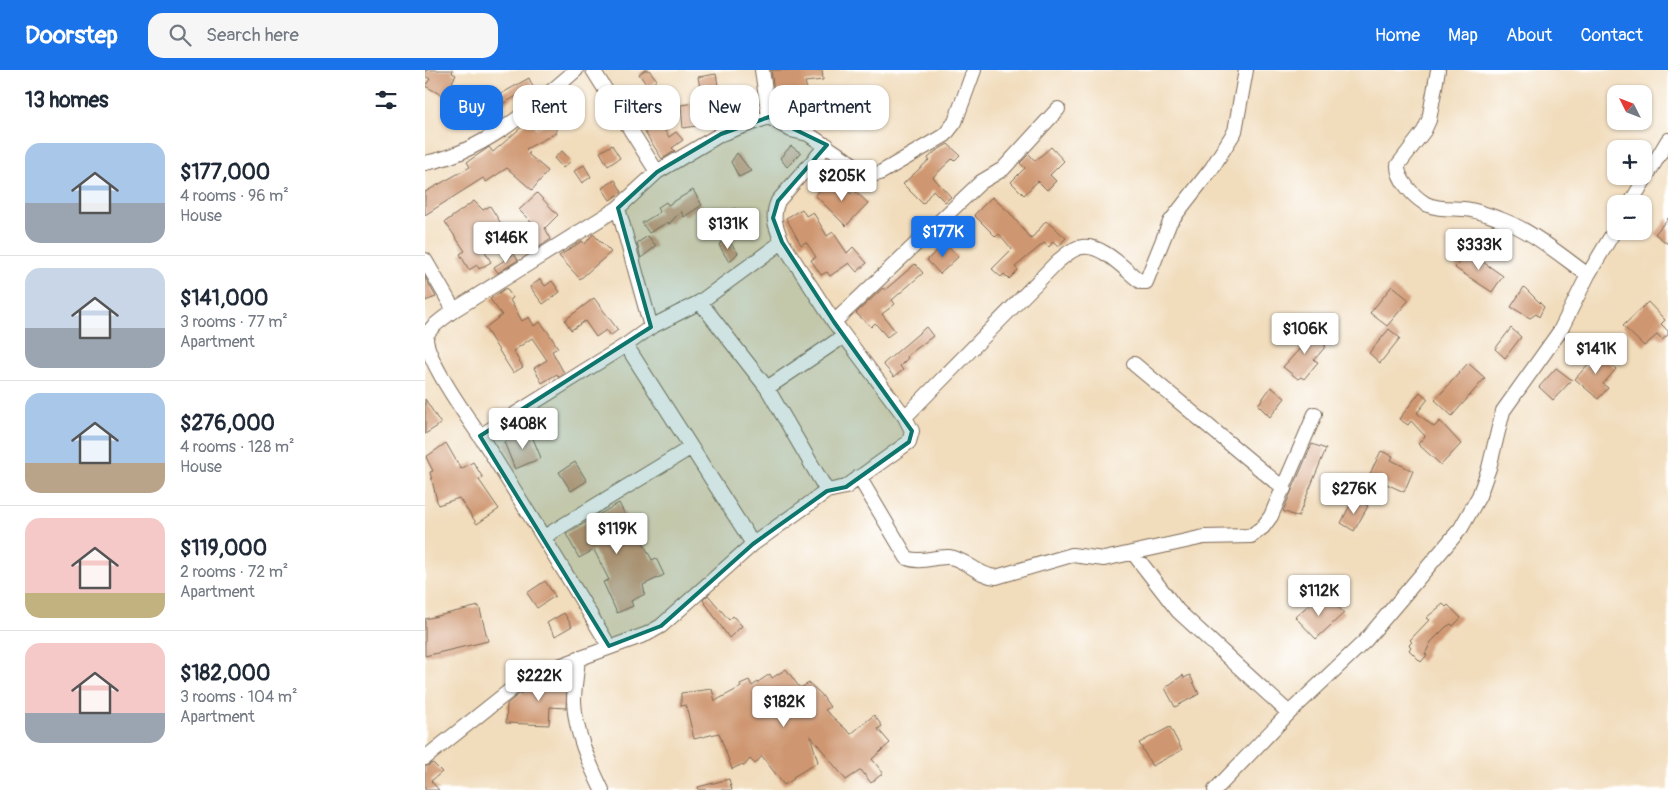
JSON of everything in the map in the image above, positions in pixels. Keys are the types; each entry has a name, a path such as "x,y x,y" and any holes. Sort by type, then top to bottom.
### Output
{"street":[{"path":"425,163 446,159 499,131 529,110 577,70"},
{"path":"593,70 657,172"},
{"path":"609,646 545,537 456,401 428,354 427,335 454,310 618,208 657,172 721,134 769,117 762,70"},
{"path":"791,130 808,134 868,174 880,172 938,140 951,129 974,70"},
{"path":"905,417 1058,261 1072,250 1081,247 1095,247 1141,282 1146,282 1170,222 1212,168 1235,130 1246,70"},
{"path":"1438,70 1429,120 1424,131 1398,165 1397,172 1416,198 1428,205 1446,210 1471,210 1499,219 1521,229 1588,275"},
{"path":"834,322 981,182 1003,169 1058,110"},
{"path":"1635,195 1668,140"},
{"path":"425,758 513,688 545,671 609,646 647,634 661,626 753,544 827,491 846,487 909,442 912,432 905,417 834,322 782,242 773,218 778,201 827,145"},
{"path":"618,208 651,327"},
{"path":"1215,790 1289,713 1365,641 1461,528 1479,496 1489,468 1503,411 1560,331 1588,275 1609,240"},
{"path":"480,436 626,345 651,327 700,302 782,242"},
{"path":"425,260 454,310"},
{"path":"700,302 767,388 827,491"},
{"path":"767,388 844,336"},
{"path":"626,345 753,544"},
{"path":"1134,364 1284,490"},
{"path":"859,478 903,554 910,560 951,557 983,574 995,577 1072,555 1104,559 1134,554 1204,537 1251,536 1263,527 1271,516 1284,490 1315,414"},
{"path":"545,537 690,448"},
{"path":"1134,554 1178,611 1289,713"},
{"path":"578,658 574,700 576,715 582,740 602,790"}],"highlighted area":[{"path":"769,117 827,145 778,201 773,218 782,242 834,322 912,431 909,442 846,487 827,491 753,544 661,626 609,646 480,436 651,327 618,208 657,172 721,134"}],"building":[{"path":"425,70 453,70 452,73 456,75 452,82 459,85 440,85 440,94 425,86 430,79 425,76"},
{"path":"649,70 657,80 651,85 647,85 639,74"},
{"path":"771,70 822,70 823,80 805,82 806,85 773,85"},
{"path":"716,74 718,85 699,85 698,77"},
{"path":"529,78 532,85 517,85"},
{"path":"513,87 513,98 504,103 503,93"},
{"path":"690,104 690,127 683,128 681,105"},
{"path":"518,130 556,130 556,133 526,149 530,153 528,154 548,171 532,190 507,168 486,182 483,178 425,215 425,192 470,167 467,162 489,147 493,152"},
{"path":"643,130 664,130 669,137 676,132 683,140 672,148 675,151 662,159"},
{"path":"948,144 960,155 954,161 952,159 933,177 951,197 945,202 933,190 923,204 903,184 929,160 928,158"},
{"path":"612,145 620,158 608,166 600,152"},
{"path":"791,146 801,153 787,167 780,158"},
{"path":"1051,147 1064,161 1050,175 1056,181 1047,190 1038,181 1024,195 1011,182 1025,168 1020,163 1029,154 1035,161"},
{"path":"562,151 571,161 563,168 554,158"},
{"path":"737,153 751,171 739,177 731,162"},
{"path":"584,165 591,177 582,183 574,171"},
{"path":"615,180 622,192 610,200 602,188"},
{"path":"831,180 835,185 839,182 851,194 854,190 868,203 846,226 815,195"},
{"path":"693,190 702,205 684,217 681,211 669,224 668,222 649,233 642,223 660,212 657,208 666,202 668,205"},
{"path":"537,193 558,215 545,228 551,239 536,249 532,243 519,252 509,238 531,222 519,210"},
{"path":"992,197 1009,212 1031,239 1046,221 1066,238 1058,247 1053,242 1049,247 1044,243 1015,267 1018,270 1009,279 1004,274 1001,277 992,269 1012,249 999,234 996,237 974,215"},
{"path":"474,201 483,210 490,206 507,233 483,248 491,262 479,269 477,265 469,270 460,254 465,251 445,222"},
{"path":"735,208 746,225 735,234 724,220"},
{"path":"802,209 806,216 813,212 827,236 833,232 847,253 853,247 867,263 857,272 849,263 830,276 827,272 821,275 811,260 816,257 806,242 801,245 786,218"},
{"path":"1668,218 1668,244 1655,234"},
{"path":"593,234 611,252 580,279 559,256 582,241 585,244"},
{"path":"648,236 656,246 641,258 637,243"},
{"path":"727,238 738,253 729,262 719,245"},
{"path":"945,243 958,257 940,274 927,260"},
{"path":"1466,250 1503,276 1492,292 1455,268"},
{"path":"514,254 518,260 498,273 494,267"},
{"path":"915,264 923,273 892,300 895,304 882,314 895,331 887,337 875,323 871,327 856,313 883,288 885,290"},
{"path":"425,277 436,297 425,301"},
{"path":"540,279 545,286 552,281 560,292 543,304 530,287"},
{"path":"1392,286 1409,300 1387,326 1370,313"},
{"path":"1524,287 1544,307 1539,317 1536,314 1530,318 1511,307"},
{"path":"506,288 513,298 510,300 522,321 529,317 534,326 540,322 558,348 552,351 564,373 558,377 557,374 542,383 534,368 547,360 532,338 513,351 523,367 513,373 485,328 502,315 490,299"},
{"path":"594,298 618,330 610,336 606,330 596,337 585,321 571,330 565,320"},
{"path":"1648,302 1665,320 1661,324 1668,331 1668,335 1662,340 1657,335 1644,346 1623,326"},
{"path":"926,327 933,336 907,356 908,358 900,366 903,370 894,377 883,364"},
{"path":"1302,328 1326,346 1314,360 1318,362 1304,379 1301,377 1298,379 1283,367 1304,344 1295,337"},
{"path":"1511,328 1521,337 1505,358 1495,349"},
{"path":"1389,329 1400,338 1380,363 1369,353"},
{"path":"1599,352 1616,369 1603,384 1608,388 1598,399 1575,379"},
{"path":"1468,363 1485,378 1452,416 1435,400"},
{"path":"1556,368 1572,380 1553,400 1539,387"},
{"path":"1271,387 1285,398 1270,417 1258,405"},
{"path":"1420,392 1428,399 1417,413 1434,427 1440,421 1461,444 1441,465 1418,444 1425,436 1411,421 1408,425 1399,419"},
{"path":"425,399 441,424 425,434"},
{"path":"530,431 541,458 515,469 504,442"},
{"path":"446,443 461,469 473,462 483,478 479,480 499,509 477,524 459,498 438,505 430,472 433,471 426,457"},
{"path":"1312,444 1326,449 1298,517 1283,511"},
{"path":"1381,451 1393,456 1391,460 1413,471 1404,492 1380,481 1377,486 1367,480"},
{"path":"575,462 587,481 571,491 559,472"},
{"path":"1353,499 1368,506 1354,531 1341,523"},
{"path":"619,503 634,532 637,531 652,560 656,558 664,575 643,585 645,594 631,601 633,606 617,613 603,582 609,580 594,550 579,558 566,534"},
{"path":"545,581 555,596 537,608 527,593"},
{"path":"708,595 729,620 733,616 742,626 729,638 703,600"},
{"path":"1329,597 1344,613 1316,639 1295,617 1313,601 1318,607"},
{"path":"1443,604 1446,607 1448,605 1461,618 1453,626 1451,624 1446,627 1431,642 1425,654 1427,655 1421,662 1409,650 1411,647 1409,645 1412,642 1410,640 1429,620 1426,618"},
{"path":"479,606 488,641 425,656 425,619"},
{"path":"564,613 572,626 555,636 547,623"},
{"path":"786,669 800,688 809,683 821,694 830,707 825,710 851,734 874,715 882,726 878,729 890,743 872,759 883,773 871,783 861,770 846,780 810,735 818,762 793,777 794,779 784,785 762,756 755,764 750,759 744,766 743,764 732,769 719,733 694,739 686,705 681,706 681,693 712,689 715,701 741,687 740,684 749,680 752,686 770,674 772,678"},
{"path":"568,672 566,708 550,707 549,725 506,723 507,704 518,695 549,679"},
{"path":"1183,675 1184,678 1190,675 1199,694 1175,707 1165,688"},
{"path":"1170,727 1182,750 1152,766 1139,743"},
{"path":"433,763 442,772 431,781 439,790 425,790 425,767"},
{"path":"729,779 732,790 699,790 698,787"}]}
